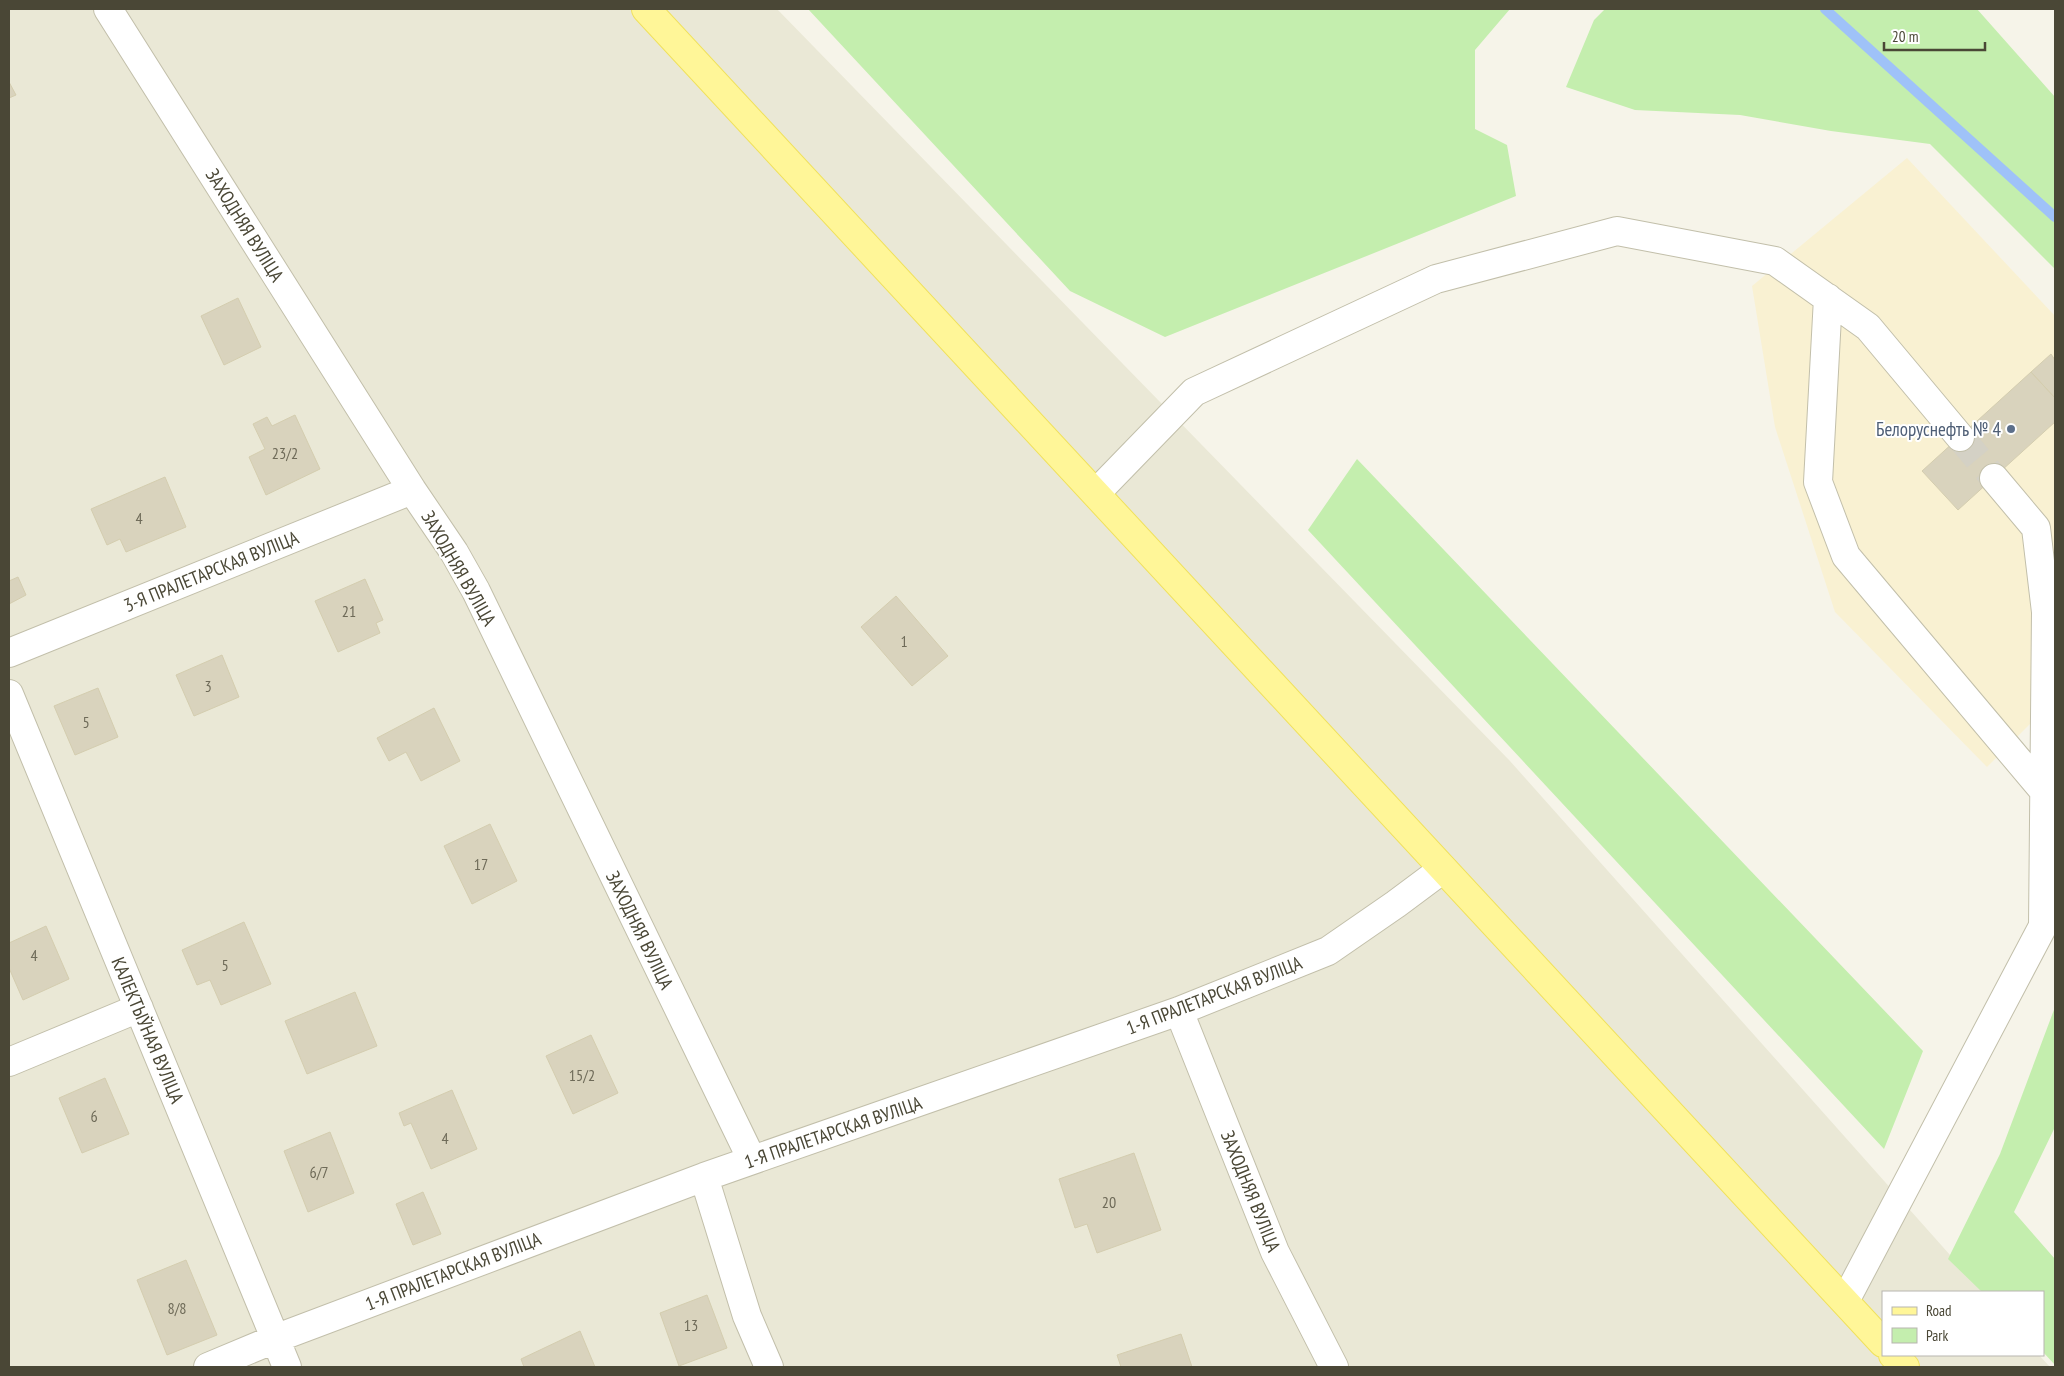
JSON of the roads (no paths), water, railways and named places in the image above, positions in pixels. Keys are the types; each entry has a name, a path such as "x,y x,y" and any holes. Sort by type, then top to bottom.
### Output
{"main road":[{"path":"646,9 1882,1342"},
{"path":"1894,1356 1905,1367"}],"street":[{"name":"ЗАХОДНЯЯ ВУЛІЦА","path":"108,9 412,490 454,552 502,642 570,789 752,1160"},
{"path":"1096,493 1194,392 1436,279 1617,231 1775,261 1868,327 1960,437"},
{"path":"1828,298 1818,482 1846,556 2044,791"},
{"path":"1845,1301 2043,926 2046,612 2036,528 1994,478"},
{"name":"3-Я ПРАЛЕТАРСКАЯ ВУЛІЦА","path":"9,653 412,490"},
{"name":"КАЛЕКТЫЎНАЯ ВУЛІЦА","path":"9,694 287,1367"},
{"name":"1-Я ПРАЛЕТАРСКАЯ ВУЛІЦА","path":"208,1367 276,1338 704,1177 1180,1010 1328,951 1443,869"},
{"path":"9,1062 139,1008"},
{"name":"ЗАХОДНЯЯ ВУЛІЦА","path":"1180,1010 1274,1252 1334,1367"},
{"path":"704,1177 747,1316 769,1367"}],"waterway":[{"path":"1825,9 2055,217"}],"tunnel":[{"path":"1960,437 1994,478"}],"place":[{"name":"Белоруснефть № 4","path":"2011,429"}]}
